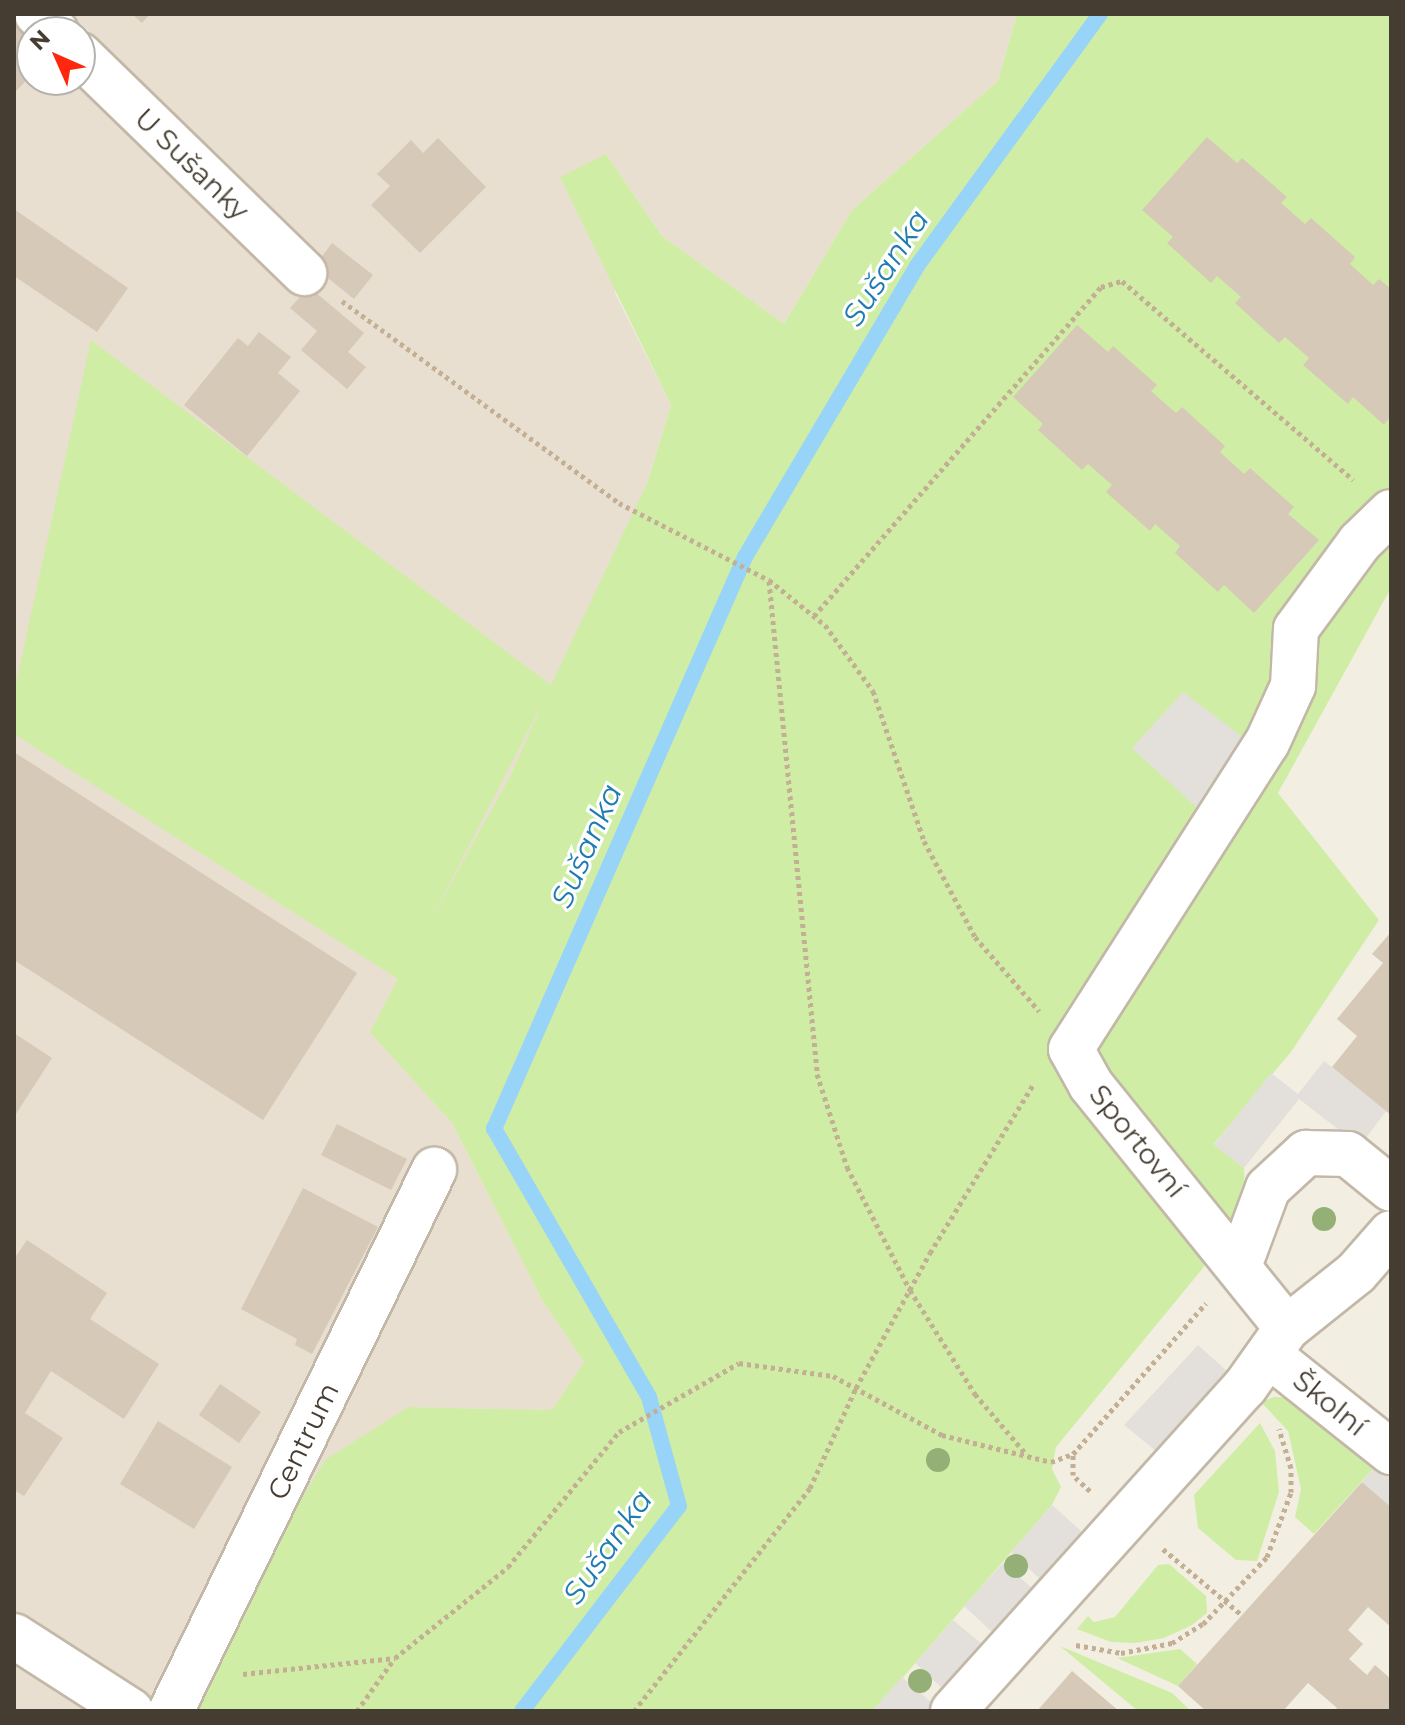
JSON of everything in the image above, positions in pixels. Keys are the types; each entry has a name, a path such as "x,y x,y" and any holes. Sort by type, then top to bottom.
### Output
{"street":[{"name":"U Sušanky","path":"96,71 304,273"},
{"path":"1071,1049 1267,743 1293,686 1296,629 1360,542 1391,512"},
{"name":"Sportovní","path":"1071,1049 1091,1085 1239,1266 1267,1356"},
{"path":"1239,1266 1268,1188 1306,1153 1348,1154 1391,1189"},
{"name":"Centrum","path":"179,1695 434,1170"},
{"path":"953,1711 1267,1356 1356,1273 1391,1233"},
{"name":"Školní","path":"1267,1356 1391,1452"},
{"path":"14,1636 131,1711"}],"path":[{"path":"304,273 619,503 769,580 814,616 873,691 924,841 975,937 1071,1049 1044,1066 910,1290 856,1388 810,1488 634,1711"},
{"path":"814,616 1101,287 1122,281 1391,512"},
{"path":"769,580 817,1074 847,1167 910,1290 975,1394 1028,1456"},
{"path":"357,1711 395,1658 508,1567 624,1430 700,1382 739,1363 833,1376 942,1435 1051,1462 1073,1454 1239,1266"},
{"path":"1036,1618 1088,1650 1121,1653 1172,1643 1203,1624 1267,1557 1291,1492 1284,1438 1267,1356"},
{"path":"1073,1454 1073,1475 1123,1520"},
{"path":"1187,1566 1242,1615"},
{"path":"179,1695 395,1658"}],"shaded area":[{"path":"14,14 1017,14 998,81 852,210 784,324 662,236 606,154 615,293 671,405 648,481 511,774 371,1032 452,1123 542,1300 584,1362 552,1410 408,1407 194,1709 197,1711 14,1711"},
{"path":"1183,692 1262,752 1216,825 1132,748"},
{"path":"1324,1061 1387,1110 1360,1146 1299,1099 1244,1168 1214,1145 1271,1073 1298,1094"},
{"path":"1198,1345 1245,1387 1173,1465 1124,1425"},
{"path":"1377,1464 1391,1477 1391,1507 1362,1482"},
{"path":"1052,1505 1099,1547 953,1711 872,1711 902,1677 932,1703 944,1690 915,1663 953,1620 982,1644 993,1633 964,1606 1003,1563 1031,1587 1039,1578 1011,1552"}],"green space":[{"path":"1017,14 1391,14 1391,588 1278,793 1379,920 1291,1052 1214,1144 1244,1168 1245,1196 1203,1268 1056,1447 1052,1469 1061,1487 1052,1505 874,1711 197,1711 193,1708 269,1553 325,1460 408,1407 552,1410 584,1362 542,1300 452,1123 370,1032 398,979 14,734 14,692 91,340 551,685 648,481 671,405 560,177 606,154 662,236 784,324 852,210 998,81","holes":["541,707 511,774 427,927"]},
{"path":"1274,1397 1295,1398 1373,1469 1314,1534 1295,1517 1301,1489 1288,1431 1261,1402"},
{"path":"1260,1423 1275,1451 1279,1492 1257,1561 1236,1560 1198,1528 1194,1495"},
{"path":"1169,1564 1206,1596 1207,1613 1192,1625 1164,1638 1135,1643 1111,1642 1077,1629 1088,1616 1094,1622 1115,1617 1158,1565"},
{"path":"1060,1646 1172,1693 1191,1711 1138,1711"},
{"path":"1180,1649 1197,1664 1178,1686 1117,1658"}],"building":[{"path":"132,14 150,14 142,23"},
{"path":"14,19 16,91 14,93"},
{"path":"1207,137 1237,163 1242,158 1287,197 1281,203 1305,224 1311,218 1355,257 1350,264 1373,285 1379,279 1391,289 1391,416 1384,425 1353,397 1348,404 1303,365 1309,358 1285,337 1279,343 1235,303 1241,297 1217,276 1211,283 1167,243 1173,237 1142,210"},
{"path":"438,138 486,187 420,253 371,205 390,186 377,174 411,140 423,153"},
{"path":"14,209 128,288 97,332 14,276"},
{"path":"332,243 373,275 354,299 314,267"},
{"path":"309,287 364,333 348,352 366,367 347,389 301,350 317,331 290,308"},
{"path":"1077,325 1108,352 1113,346 1157,385 1151,391 1176,413 1182,407 1225,446 1220,452 1244,474 1250,468 1294,507 1288,514 1319,540 1254,613 1224,585 1218,592 1175,553 1180,546 1155,524 1150,531 1106,492 1112,485 1088,464 1082,470 1038,430 1043,424 1013,397"},
{"path":"259,332 291,357 278,373 300,391 247,456 184,405 238,338 248,346"},
{"path":"14,752 357,973 263,1120 14,960"},
{"path":"1391,932 1391,1115 1332,1067 1357,1036 1337,1019 1383,963 1372,954"},
{"path":"14,1033 52,1058 14,1117"},
{"path":"337,1124 407,1159 391,1190 321,1155"},
{"path":"303,1188 378,1227 312,1354 295,1345 297,1339 241,1309"},
{"path":"27,1240 107,1293 90,1319 159,1364 124,1419 51,1371 25,1413 63,1438 24,1496 14,1490 14,1259"},
{"path":"220,1384 261,1412 239,1443 199,1415"},
{"path":"158,1421 232,1467 194,1529 120,1484"},
{"path":"1362,1482 1391,1507 1391,1627 1368,1607 1348,1630 1363,1644 1349,1659 1367,1675 1375,1665 1391,1679 1391,1711 1334,1711 1337,1708 1308,1683 1283,1711 1206,1711 1178,1686"},
{"path":"1072,1671 1119,1711 1037,1711"}],"waterway":[{"name":"Sušanka","path":"522,1711 679,1506 649,1397 494,1129 745,557 917,266 1100,14"}]}
